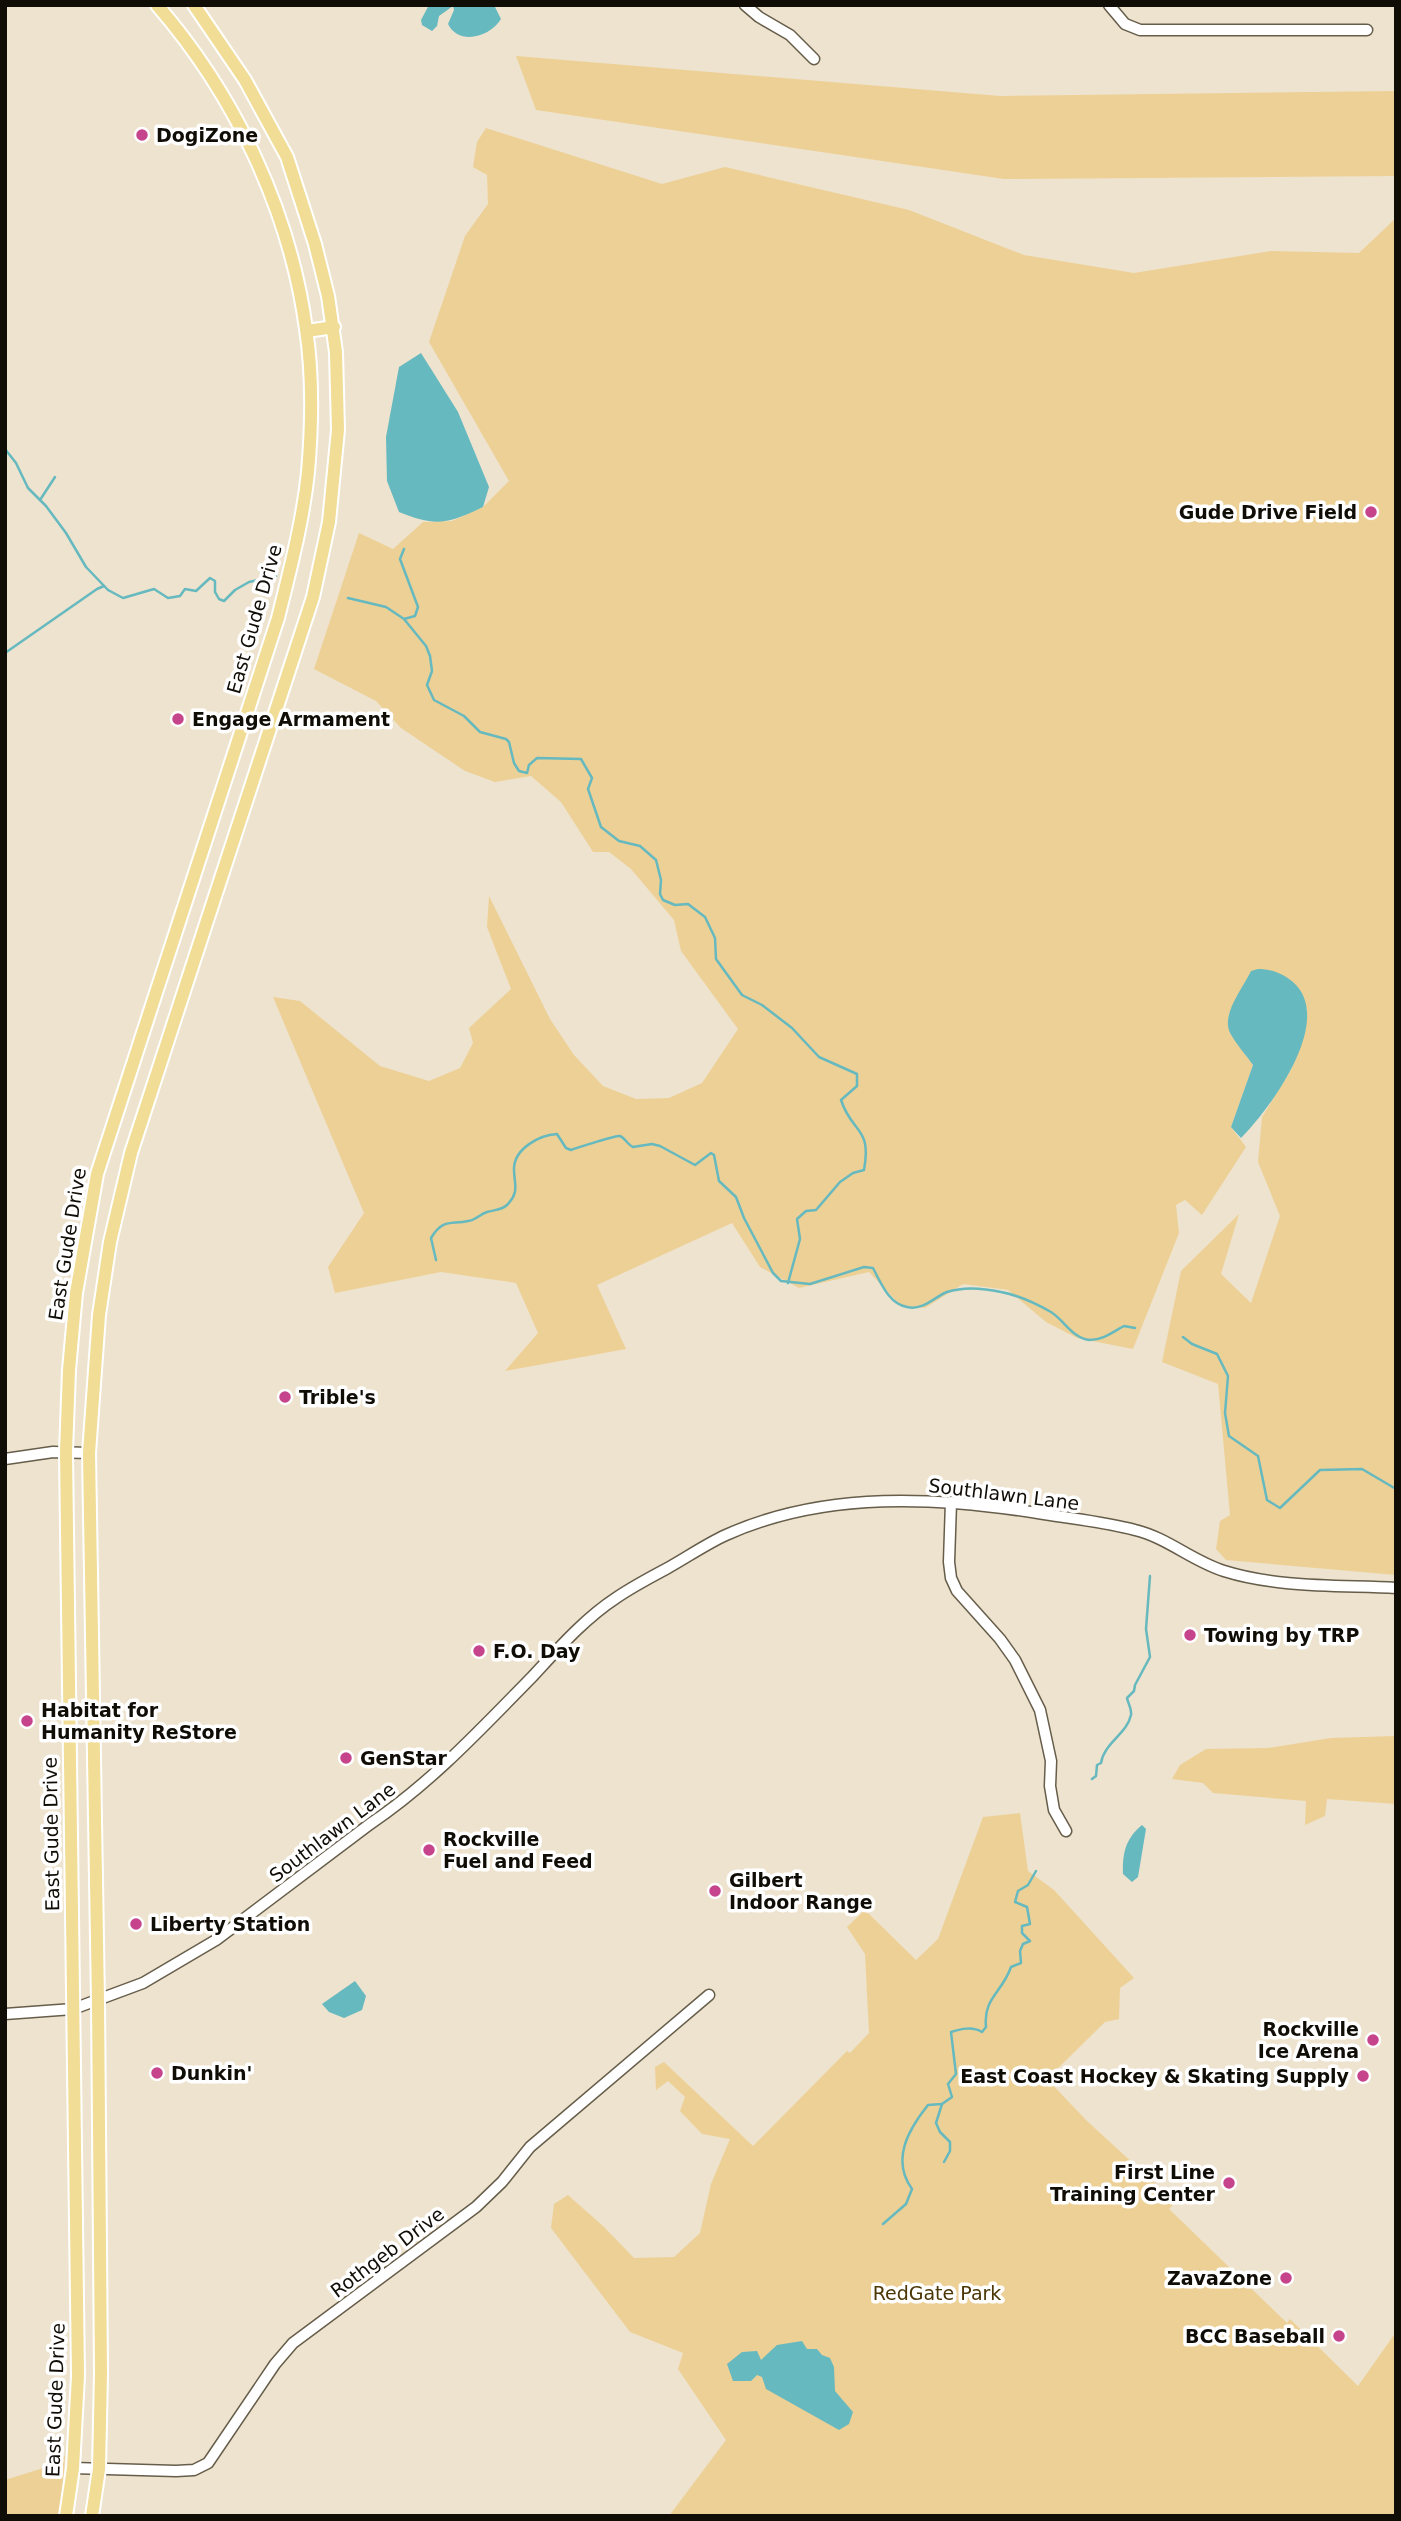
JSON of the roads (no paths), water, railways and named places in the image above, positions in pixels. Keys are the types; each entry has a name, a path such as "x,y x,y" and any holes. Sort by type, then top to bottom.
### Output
{"main road":[{"name":"East Gude Drive","path":"66,2516 73,2468 78,2376 66,1452 69,1370 76,1293 97,1174 278,618 293,558 308,473 310,386 307,331 282,228 251,150 222,93 157,5"},
{"path":"92,2516 99,2469 101,2359 89,1452 99,1315 110,1242 131,1153 286,684 323,558 333,497 338,430 334,327 315,244 287,157 245,80 194,5"},
{"path":"307,331 334,327"}],"street":[{"path":"745,5 759,17 790,35 814,59"},
{"path":"1109,5 1125,24 1140,30 1367,30"},
{"path":"5,1459 33,1453 89,1452"},
{"name":"Southlawn Lane","path":"5,2014 73,2009 98,2001 143,1983 200,1951 370,1824 395,1809 467,1744 581,1626 615,1598 725,1536 750,1526 802,1511 874,1500 951,1502 1012,1509 1136,1530 1162,1539 1197,1562 1229,1573 1285,1582 1396,1588"},
{"path":"951,1502 948,1562 951,1578 957,1591 1015,1660 1040,1710 1051,1761 1054,1811 1066,1831"},
{"name":"Rothgeb Drive","path":"73,2468 176,2471 194,2470 208,2463 275,2364 293,2343 477,2207 502,2182 530,2147 709,1995"}],"water":[{"path":"429,5 494,5 501,19 482,34 474,37 459,35 448,24 453,6 439,16 437,26 432,31 422,25 421,20"},
{"path":"421,353 458,412 489,487 483,507 441,522 423,520 399,512 387,481 386,437 399,367"},
{"path":"1258,969 1277,972 1293,982 1304,998 1307,1018 1303,1040 1282,1086 1241,1138 1231,1127 1253,1065 1230,1033 1228,1018 1251,971"},
{"path":"1142,1825 1146,1829 1138,1877 1132,1882 1123,1874 1124,1853 1132,1835"},
{"path":"355,1981 366,1996 362,2010 344,2018 329,2012 322,2004"},
{"path":"802,2341 807,2349 817,2349 830,2358 834,2367 835,2391 853,2412 849,2424 839,2430 766,2389 762,2377 757,2375 751,2381 733,2381 727,2364 742,2352 757,2351 761,2360 777,2345"}],"waterway":[{"path":"5,449 16,463 28,488 46,506 66,533 86,567 108,590 123,598 154,589 168,598 180,596 185,589 196,591 210,578 215,581 215,592 219,599 224,601 235,590 249,582 276,576"},
{"path":"40,500 55,477"},
{"path":"404,549 400,559 418,607 415,616 404,619"},
{"path":"5,653 104,586"},
{"path":"348,598 386,607 404,619 426,646 430,656 432,671 427,685 434,700 464,716 480,732 506,739 519,771 527,773 529,765 537,758 581,759 592,778 588,789 601,827 619,841 640,846 656,860 663,900 675,905 688,904 705,917 715,938 716,959 742,995 762,1005 792,1028 819,1057 857,1074 857,1086 841,1100 845,1111 863,1137 866,1156 864,1170 853,1173 840,1182 816,1210 806,1211 797,1219 800,1239 788,1283"},
{"path":"436,1260 431,1238 439,1227 473,1219 507,1205 514,1196 515,1162 529,1144 557,1134 566,1148 571,1150 620,1136 633,1147 652,1144 660,1146 695,1165 711,1153 714,1155 719,1181 736,1197 773,1273 781,1281 810,1284 864,1267 873,1268 890,1297 907,1307 918,1307 954,1290 981,1289 1014,1295 1039,1306 1056,1315 1084,1339 1099,1339 1124,1326 1135,1328"},
{"path":"1183,1337 1192,1344 1217,1354 1228,1376 1225,1413 1229,1436 1258,1456 1267,1500 1280,1508 1320,1470 1362,1469 1396,1489"},
{"path":"1092,1779 1096,1776 1097,1765 1101,1763 1106,1750 1129,1722 1131,1713 1127,1698 1134,1691 1150,1657 1146,1629 1150,1576"},
{"path":"883,2224 906,2204 912,2189 906,2178 903,2156 914,2125 928,2105 942,2104 952,2097 948,2084 956,2074 951,2032 963,2029 982,2032 986,2027 990,2002 1011,1967 1021,1963 1020,1951 1023,1944 1030,1941 1022,1933 1022,1926 1030,1924 1027,1907 1015,1902 1018,1891 1028,1885 1036,1871"},
{"path":"942,2104 936,2123 940,2132 950,2142 950,2151 944,2162"}],"place":[{"name":"DogiZone","path":"142,135"},
{"name":"Gude Drive Field","path":"1371,512"},
{"name":"Engage Armament","path":"178,719"},
{"name":"Trible's","path":"285,1397"},
{"name":"Towing by TRP","path":"1190,1635"},
{"name":"F.O. Day","path":"479,1651"},
{"name":"Habitat for Humanity ReStore","path":"27,1721"},
{"name":"GenStar","path":"346,1758"},
{"name":"Rockville Fuel and Feed","path":"429,1850"},
{"name":"Gilbert Indoor Range","path":"715,1891"},
{"name":"Liberty Station","path":"136,1924"},
{"name":"Rockville Ice Arena","path":"1373,2040"},
{"name":"Dunkin'","path":"157,2073"},
{"name":"East Coast Hockey & Skating Supply","path":"1363,2076"},
{"name":"First Line Training Center","path":"1229,2183"},
{"name":"ZavaZone","path":"1286,2278"},
{"name":"BCC Baseball","path":"1339,2336"}],"park label":[{"name":"RedGate Park","path":"937,2293"}]}
